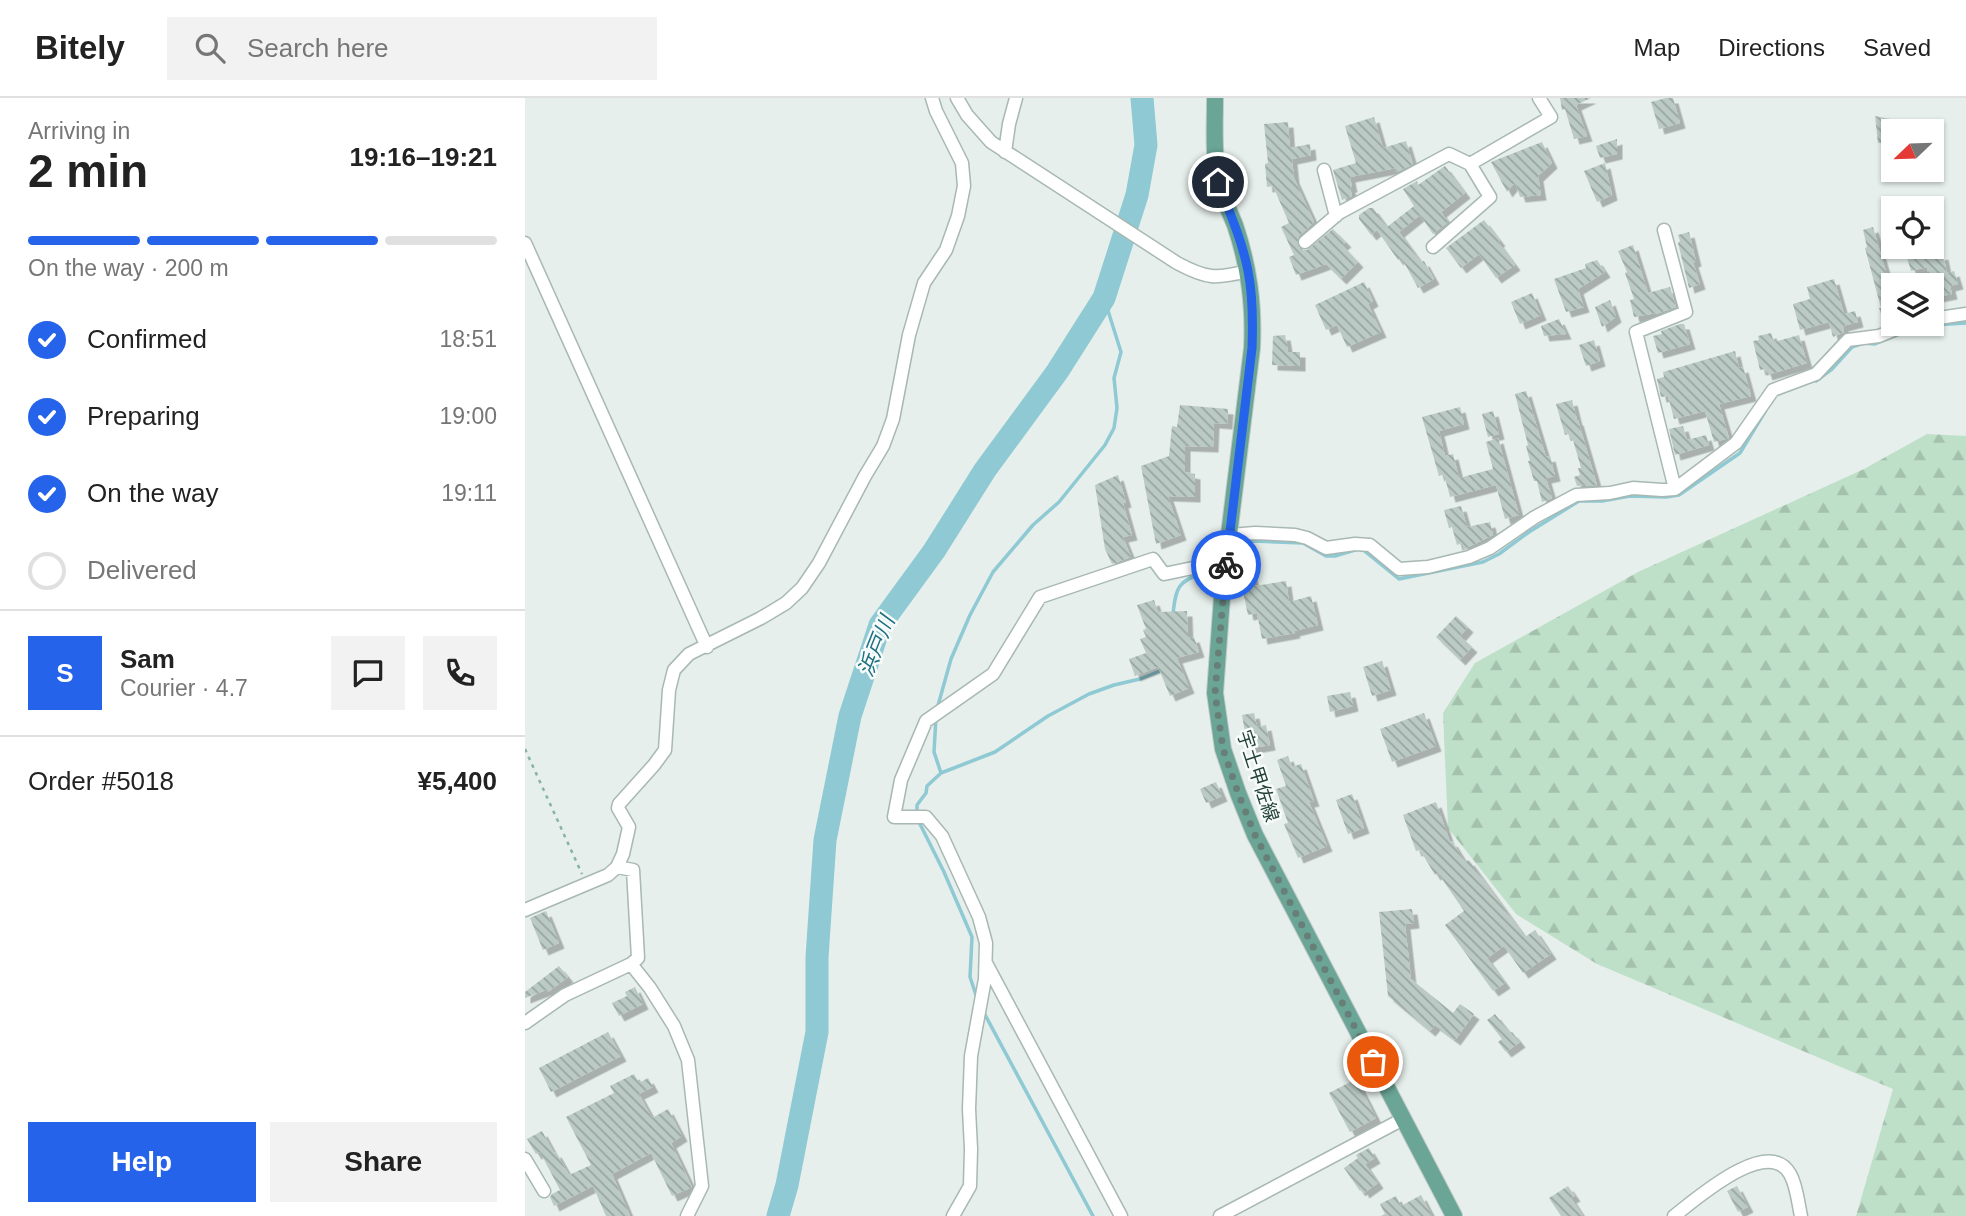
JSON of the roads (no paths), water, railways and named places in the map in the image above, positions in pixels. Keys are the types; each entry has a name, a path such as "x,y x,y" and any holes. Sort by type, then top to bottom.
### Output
{"main road":[{"name":"宇土甲佐線","path":"1215,98 1214,148 1218,182 1248,271 1253,313 1252,348 1223,583 1215,693 1223,749 1255,835 1454,1216"}],"street":[{"path":"525,910 608,875 617,867 624,854 629,827 618,808 619,804 665,750 669,690 674,670 689,654 707,647 786,603 802,588 819,563 883,446 893,419 909,335 924,283 946,250 958,216 964,186 962,163 932,98"},
{"path":"957,98 967,115 991,142 1177,263 1201,275 1223,277 1248,271"},
{"path":"1010,155 1009,124 1016,98"},
{"path":"1470,164 1551,117 1539,98"},
{"path":"1305,242 1336,216 1449,154 1470,164 1490,197 1433,247"},
{"path":"1324,170 1336,216"},
{"path":"1664,230 1686,312 1636,332 1675,489"},
{"path":"525,243 707,647"},
{"path":"1944,317 1966,314"},
{"path":"1230,535 1295,535 1326,548 1370,545 1399,569 1428,567 1469,557 1490,548 1535,517 1576,495 1610,494 1633,488 1675,489 1736,443 1773,390 1817,374 1848,340 1881,335"},
{"path":"953,1216 970,1186 971,1056 985,979 986,943 979,918 942,836 926,817 894,817 901,780 926,721 993,674 1040,597 1153,559 1164,574 1226,561"},
{"path":"525,1023 565,995 631,964 638,958 633,870 617,867"},
{"path":"986,963 1121,1216"},
{"path":"631,964 674,1026 688,1060 702,1186 687,1216"},
{"path":"1220,1216 1403,1119"},
{"path":"525,1159 544,1191"},
{"path":"1674,1216 1722,1179 1744,1167 1770,1161 1780,1164 1789,1173 1801,1216"}],"waterway":[{"name":"浜戸川","path":"778,1216 787,1185 817,1032 817,957 825,840 850,716 880,625 934,551 985,470 1057,372 1104,298 1137,195 1146,145 1142,98"},
{"path":"937,709 951,659 993,572 1033,525 1059,502 1105,445 1114,428 1117,408 1114,378 1121,352 1104,298"},
{"path":"1944,324 1966,323"},
{"path":"1816,381 1832,369 1852,347 1864,343 1875,344 1895,336"},
{"path":"1362,549 1399,579 1483,562 1579,501 1679,495 1740,453 1766,410"},
{"path":"1232,550 1253,541 1303,543 1326,556 1355,550"},
{"path":"1173,614 1175,597 1180,586 1204,572"},
{"path":"977,998 970,977 972,937 917,818 917,805 926,793 927,786 941,773 995,752 1048,716 1089,694 1162,670"},
{"path":"936,717 934,752 941,773"},
{"path":"983,1011 1093,1216"}]}
